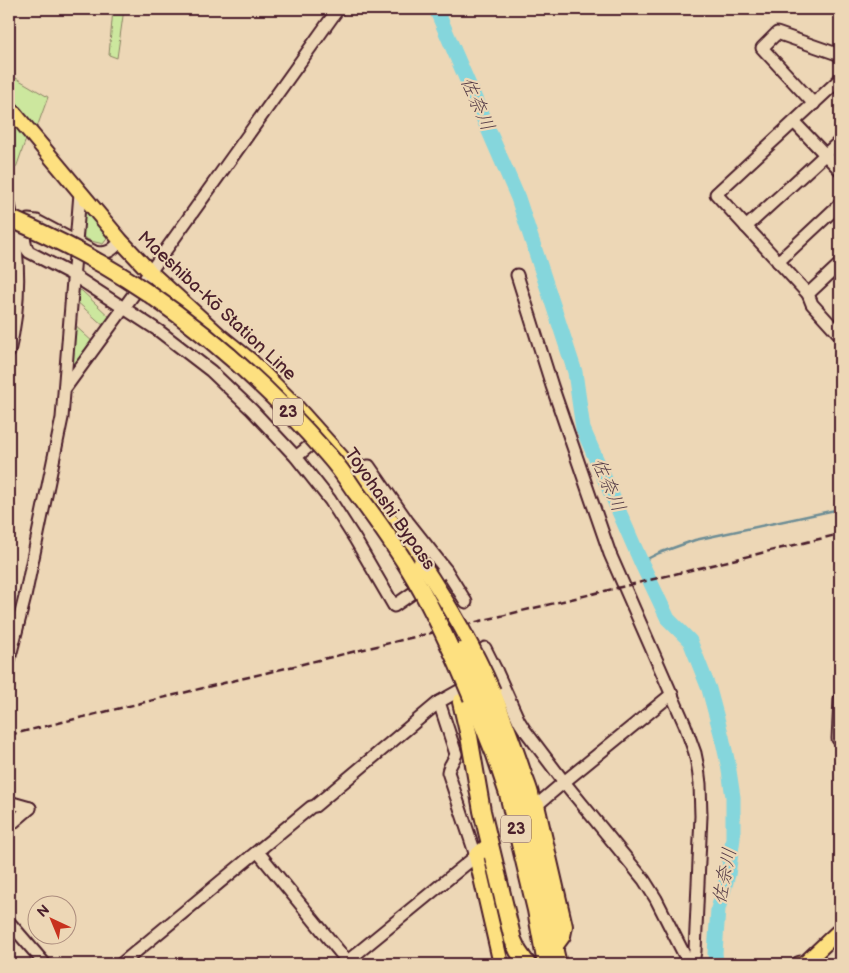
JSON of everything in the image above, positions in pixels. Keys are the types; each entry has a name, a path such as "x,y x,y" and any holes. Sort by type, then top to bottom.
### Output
{"highway":[{"name":"Toyohashi Bypass","path":"9,218 90,258 148,293 213,342 272,396 330,456 376,518 416,580 476,697 508,794 536,910 546,964"},
{"name":"Toyohashi Bypass","path":"9,224 88,263 145,298 208,347 266,397 325,463 369,520 409,579 444,646 476,697 540,964"},
{"path":"476,697 504,745 530,830 555,947"},
{"path":"476,697 469,736 482,811 513,940 527,964"}],"main road":[{"name":"Maeshiba-Kō Station Line","path":"9,107 121,241 150,272 220,336 251,361 352,470 440,589 478,657 476,697 509,730 533,806 565,926 563,936 555,947"},
{"path":"481,852 501,964"},
{"path":"803,964 840,930"},
{"path":"555,947 559,964"}],"street":[{"path":"65,388 338,9"},
{"path":"814,104 762,48 777,33 840,55"},
{"path":"840,79 716,194 808,294 812,304 840,335"},
{"path":"794,122 840,170"},
{"path":"746,227 840,141"},
{"path":"9,660 25,597 62,418 80,193"},
{"path":"9,204 15,236 18,273 16,318 9,352"},
{"path":"778,262 840,204"},
{"path":"121,241 111,251 95,252 37,221 28,220 25,222 24,242 29,252 73,275 165,335 211,371 252,410 296,457 330,500 394,606 446,570"},
{"path":"808,294 840,264"},
{"path":"485,648 524,729 564,782 644,880 656,899 689,964 694,957 695,950 701,816 700,784 695,753 672,694 610,554 555,394 517,274"},
{"path":"296,457 321,436"},
{"path":"352,470 369,466 408,522 446,570 466,602"},
{"path":"121,964 439,702 496,670"},
{"path":"533,806 672,694"},
{"path":"838,738 840,699"},
{"path":"258,852 346,963 481,852 448,772 448,767 456,754 439,702"},
{"path":"9,802 30,808 9,826"},
{"path":"9,922 45,964"}],"green space":[{"path":"113,9 124,9 117,58 109,55"},
{"path":"9,74 48,97 36,130 9,99"},
{"path":"9,118 26,139 16,168 9,165"},
{"path":"82,204 109,236 103,244 79,235"},
{"path":"74,287 82,291 112,319 106,328 74,299"},
{"path":"72,323 94,343 69,379"}],"waterway":[{"name":"佐奈川","path":"436,9 518,198 575,372 583,429 668,619 690,641 709,689 722,737 733,797 733,838 728,875 718,909 716,964"},
{"path":"641,562 659,553 695,540 840,509"}],"tunnel":[{"path":"485,848 523,817"}],"railway":[{"path":"9,735 840,534"}]}
